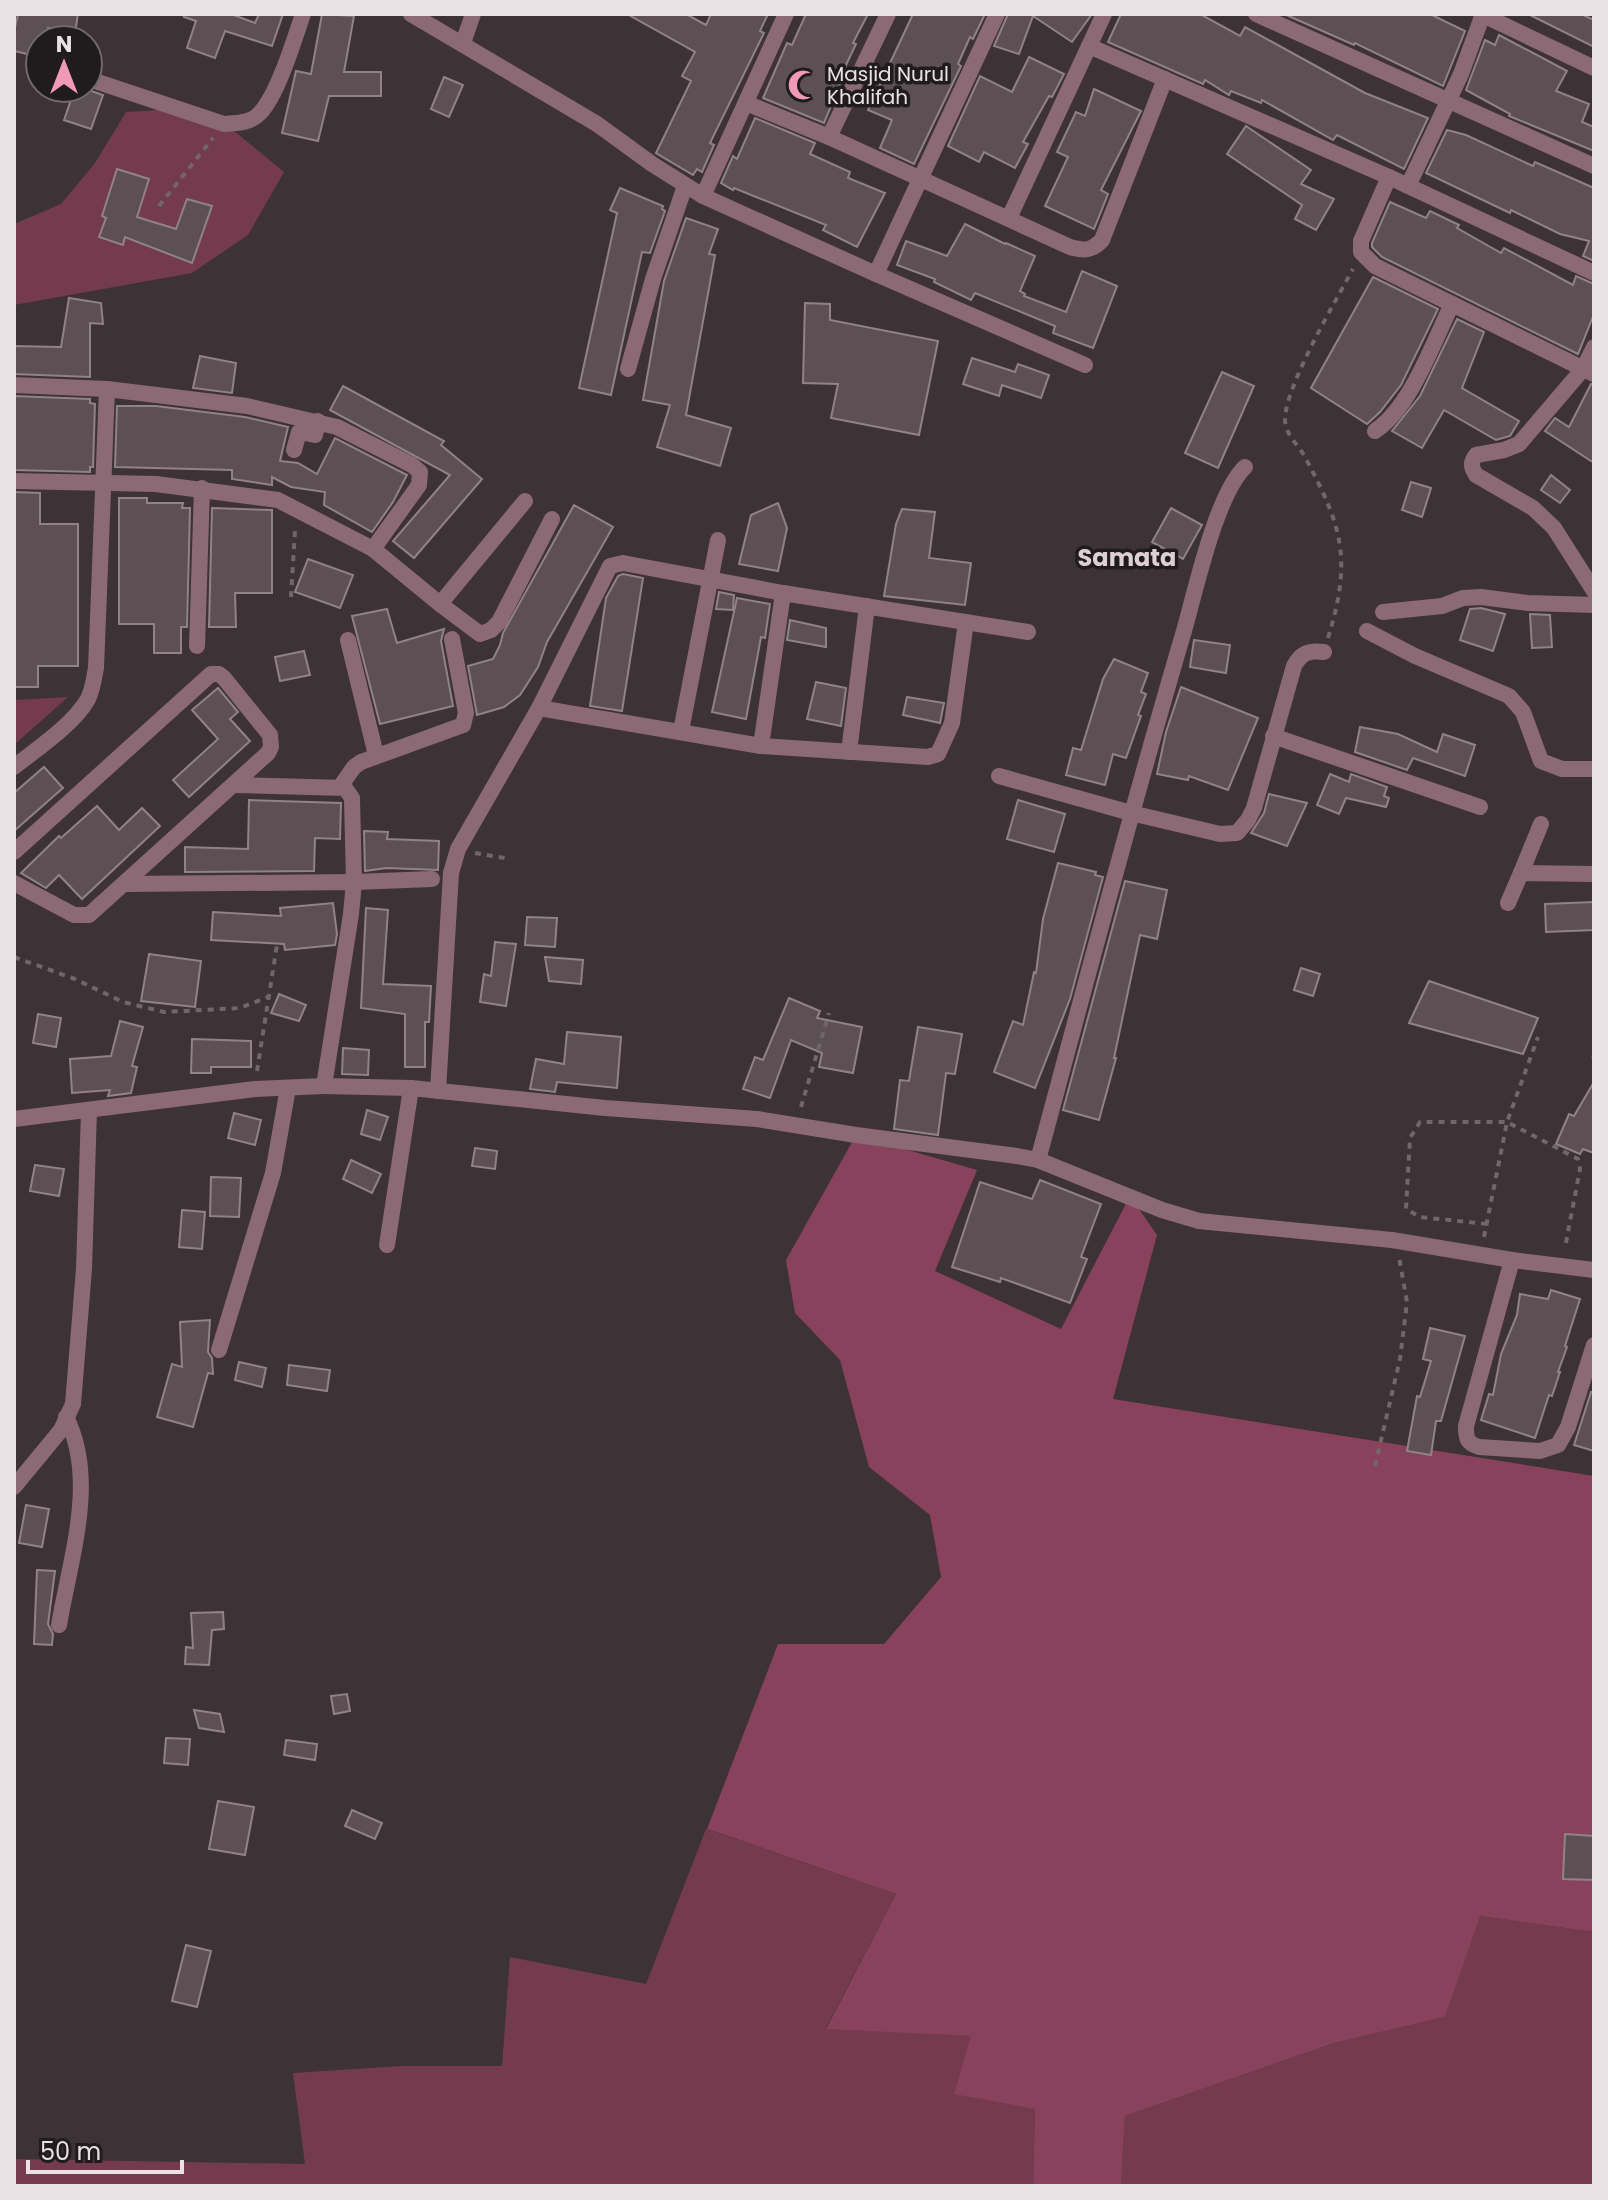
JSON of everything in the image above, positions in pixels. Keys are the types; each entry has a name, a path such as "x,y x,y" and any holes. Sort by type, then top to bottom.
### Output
{"street":[{"path":"104,84 224,124 244,122 259,115 279,77 303,14"},
{"path":"411,14 597,124 703,196 1085,365"},
{"path":"463,43 473,14"},
{"path":"703,196 786,14"},
{"path":"829,137 888,14"},
{"path":"876,274 997,14"},
{"path":"1009,218 1104,14"},
{"path":"1256,14 1594,166"},
{"path":"1408,186 1461,74 1482,14 1594,68"},
{"path":"1089,46 1389,177 1594,273"},
{"path":"746,103 829,137 1070,247 1084,250 1095,248 1106,230 1165,79"},
{"path":"1389,177 1361,241 1361,252 1375,266 1588,372"},
{"path":"628,369 653,279 685,186"},
{"path":"1375,431 1395,415 1452,304"},
{"path":"1594,347 1588,372 1519,444 1476,455 1471,467 1476,475 1533,508 1554,528 1594,591"},
{"path":"14,385 107,389 247,406 337,427 420,472 419,485 373,549"},
{"path":"14,767 80,710 93,687 107,389"},
{"path":"294,450 299,432 315,435 318,421"},
{"path":"1038,1160 1131,813 1225,494 1245,467"},
{"path":"14,481 104,481 202,488 256,495 296,507 373,549 480,634 491,630 499,622 552,519"},
{"path":"197,646 202,488"},
{"path":"440,604 525,501"},
{"path":"681,731 718,540"},
{"path":"438,1091 451,873 458,849 539,708 610,566 623,563 783,593 1028,632"},
{"path":"761,746 783,593"},
{"path":"1383,612 1442,606 1463,598 1594,605"},
{"path":"849,752 867,606"},
{"path":"539,708 761,746 928,757 938,754 952,723 966,622"},
{"path":"1367,631 1415,656 1509,696 1523,712 1541,761 1562,769 1594,769"},
{"path":"340,787 354,767 376,755 459,728 465,722 452,639"},
{"path":"348,640 376,755"},
{"path":"999,776 1131,813 1220,834 1237,833 1254,808 1289,676 1299,656 1311,650 1324,652"},
{"path":"14,852 186,694 214,673 234,689 271,740 268,753 95,911 82,916 74,915 14,883"},
{"path":"1273,736 1480,807"},
{"path":"234,785 340,787 349,791 352,798 354,882 351,914 324,1086"},
{"path":"1508,903 1541,824"},
{"path":"1521,873 1594,874"},
{"path":"126,884 432,879"},
{"path":"14,1119 255,1089 324,1086 411,1088 605,1108 702,1114 1038,1160 1162,1210 1199,1221 1392,1240 1594,1270"},
{"path":"219,1350 273,1173 288,1088"},
{"path":"387,1245 411,1088"},
{"path":"14,1487 47,1450 73,1404 84,1269 89,1110"},
{"path":"1512,1260 1466,1426 1466,1439 1471,1445 1540,1451 1558,1445 1568,1427 1594,1345"},
{"path":"59,1625 75,1534 81,1477 76,1436 66,1417"}],"path":[{"path":"159,206 224,124"},
{"path":"1324,652 1340,591 1342,546 1325,497 1303,453 1291,438 1285,419 1304,362 1361,252"},
{"path":"291,597 296,507"},
{"path":"458,849 505,858"},
{"path":"255,1089 277,945"},
{"path":"14,957 75,979 123,1002 164,1012 240,1008 268,997"},
{"path":"796,1125 829,1013"},
{"path":"1480,1255 1507,1122 1538,1037"},
{"path":"1487,1224 1420,1217 1406,1209 1410,1138 1420,1122 1507,1122 1578,1159 1580,1169 1562,1266"},
{"path":"1375,1466 1400,1359 1407,1302 1400,1258 1392,1240"}],"shaded area":[{"path":"175,109 233,130 284,172 248,235 192,273 14,305 14,224 61,204 95,163 126,112"},
{"path":"68,697 14,745 14,700"},
{"path":"856,1135 977,1170 935,1271 1061,1329 1130,1196 1157,1235 1113,1399 1594,1476 1594,1932 1480,1916 1445,2017 1334,2043 1125,2116 1121,2186 1033,2186 1035,2109 954,2094 971,2036 826,2029 896,1894 707,1829 778,1644 884,1644 941,1577 930,1515 869,1467 840,1360 795,1313 786,1260"},
{"path":"706,1829 896,1894 826,2028 972,2036 1035,2109 1033,2186 14,2186 14,2159 305,2164 293,2073 401,2066 502,2066 510,1957 646,1984"},
{"path":"1479,1916 1594,1932 1594,2186 1121,2186 1125,2116 1334,2043 1445,2017"}],"building":[{"path":"18,14 78,14 76,24 24,24 24,53 14,51"},
{"path":"184,14 231,14 255,23 259,14 283,14 272,46 225,31 215,58 187,48 196,21 184,17"},
{"path":"322,14 354,16 344,72 381,72 381,96 329,96 318,141 282,133 296,71 311,74"},
{"path":"627,14 686,14 706,25 711,14 768,14 760,31 764,33 710,143 714,145 702,172 697,169 693,175 656,153 691,81 682,76 695,52"},
{"name":"Masjid Nurul Khalifah","path":"806,14 868,14 853,43 856,44 824,123 763,98 787,43 792,45"},
{"path":"913,14 985,14 973,39 970,37 958,64 961,66 914,164 880,148 892,120 868,110"},
{"path":"1008,14 1092,14 1072,42 1033,16 1019,54 994,46"},
{"path":"1121,14 1200,14 1240,36 1245,27 1365,93 1428,118 1404,169 1337,135 1333,140 1262,100 1261,103 1231,91 1229,95 1205,80 1203,84 1108,42"},
{"path":"1284,14 1430,14 1465,31 1443,86 1355,43"},
{"path":"1528,14 1581,14 1594,20 1594,47"},
{"path":"1499,35 1567,71 1556,91 1589,104 1582,122 1594,127 1594,151 1509,116 1466,90 1485,40 1495,45"},
{"path":"1029,57 1064,74 1023,142 1028,144 1015,168 984,152 979,162 948,146 980,76 1012,92"},
{"path":"444,77 463,85 449,117 431,109"},
{"path":"1094,89 1141,111 1101,190 1108,194 1094,229 1045,206 1068,157 1057,152 1076,112 1085,116"},
{"path":"70,104 100,104 91,129 64,120"},
{"path":"755,118 815,143 810,154 850,172 848,178 885,193 857,247 823,230 826,225 721,183 733,156 737,159"},
{"path":"1246,126 1311,170 1301,184 1334,199 1316,230 1295,219 1302,205 1227,154"},
{"path":"1447,130 1466,135 1533,166 1535,162 1594,188 1594,261 1583,256 1589,241 1560,234 1426,173"},
{"path":"117,169 149,179 137,217 176,229 187,199 212,206 192,263 125,237 123,245 99,237 106,218 102,216"},
{"path":"620,188 663,206 665,211 650,253 642,252 611,395 579,388 617,213 610,210"},
{"path":"1390,202 1426,218 1430,211 1459,225 1457,228 1501,253 1504,248 1573,285 1576,276 1594,284 1594,314 1578,354 1382,257 1372,243"},
{"path":"686,218 718,229 709,254 715,255 686,415 731,428 720,466 657,447 670,405 643,400 664,281"},
{"path":"965,224 1035,256 1020,291 1024,296 1066,312 1082,271 1117,286 1093,348 1053,333 1055,326 975,293 971,300 934,282 935,279 897,265 906,241 947,256"},
{"path":"1373,277 1438,309 1401,385 1367,424 1311,388"},
{"path":"69,298 101,303 103,324 90,323 90,377 14,374 14,346 61,347"},
{"path":"805,303 830,304 830,320 938,341 919,435 831,418 838,384 803,383"},
{"path":"1457,319 1484,332 1462,388 1519,421 1510,436 1496,440 1444,410 1422,448 1392,431 1420,396"},
{"path":"200,356 236,363 232,393 193,388"},
{"path":"972,358 1015,372 1018,364 1049,375 1041,398 1002,385 999,396 963,384"},
{"path":"1222,372 1254,386 1218,468 1185,453"},
{"path":"1591,384 1594,385 1594,463 1545,431 1555,418 1569,427"},
{"path":"343,386 444,441 441,445 482,479 414,558 393,541 450,475 330,410"},
{"path":"14,396 90,399 90,403 95,404 93,467 90,467 90,472 14,470"},
{"path":"117,406 156,406 245,417 288,427 280,461 298,463 317,474 335,438 407,475 372,532 324,505 325,492 291,487 272,477 272,485 232,479 232,470 115,467"},
{"path":"1551,475 1570,490 1560,503 1541,490"},
{"path":"1411,482 1431,488 1422,517 1402,510"},
{"path":"14,492 40,493 40,524 78,524 78,666 38,666 38,687 14,687"},
{"path":"119,498 147,498 147,503 183,503 182,508 190,508 187,627 181,627 181,653 154,653 154,624 119,624"},
{"path":"778,503 787,528 778,571 739,564 751,515"},
{"path":"574,505 613,527 520,695 504,707 477,715 468,666 493,659 503,633"},
{"path":"212,508 272,510 272,593 235,593 236,627 209,627"},
{"path":"1171,508 1202,525 1183,559 1152,542"},
{"path":"902,509 935,512 929,558 971,563 965,605 884,596 896,524"},
{"path":"308,559 353,575 340,608 295,592"},
{"path":"618,576 643,578 622,711 590,706 606,598"},
{"path":"719,592 734,595 733,610 716,609"},
{"path":"737,598 770,604 746,719 712,712"},
{"path":"1481,608 1505,614 1493,651 1460,640 1470,609"},
{"path":"387,609 397,643 444,629 441,641 453,706 380,724 352,616"},
{"path":"1530,614 1550,615 1552,647 1532,648"},
{"path":"790,620 826,628 826,647 787,640"},
{"path":"1194,640 1230,645 1226,673 1190,667"},
{"path":"304,651 310,675 280,681 275,657"},
{"path":"1114,659 1148,673 1141,692 1146,694 1138,715 1141,716 1126,758 1113,754 1105,785 1066,775 1073,748 1081,750 1103,679"},
{"path":"816,682 846,688 841,726 807,719"},
{"path":"1181,687 1258,718 1228,790 1189,776 1188,780 1157,774 1166,732"},
{"path":"218,688 238,712 230,719 250,741 189,797 173,780 218,739 192,710"},
{"path":"907,697 944,703 940,723 903,715"},
{"path":"1360,727 1398,734 1437,752 1443,734 1475,745 1465,776 1413,758 1407,770 1355,752"},
{"path":"44,767 63,788 14,831 14,793"},
{"path":"1330,774 1349,782 1351,774 1387,787 1384,796 1389,798 1386,807 1346,798 1339,814 1317,805"},
{"path":"1269,794 1307,803 1287,846 1251,833 1264,813"},
{"path":"249,800 341,803 340,839 315,838 314,871 185,872 185,847 248,849"},
{"path":"1018,800 1065,814 1054,852 1007,839"},
{"path":"97,806 119,830 142,808 160,826 82,899 59,875 46,888 21,873 59,836 61,838"},
{"path":"364,831 388,832 387,839 439,841 438,870 386,868 365,871"},
{"path":"1058,863 1096,872 1095,875 1103,877 1070,999 1035,1088 994,1072 1013,1021 1023,1025 1036,973 1043,919"},
{"path":"1125,881 1167,890 1157,939 1140,935 1116,1058 1099,1120 1063,1110"},
{"path":"1594,902 1594,930 1546,932 1545,904"},
{"path":"333,903 337,934 335,945 285,950 284,944 211,940 213,912 281,916 280,908"},
{"path":"366,908 388,910 383,984 431,986 429,1022 425,1022 425,1067 405,1067 405,1014 361,1008"},
{"path":"527,917 557,918 555,947 525,945"},
{"path":"495,942 516,944 506,1006 480,1002 484,974 491,976"},
{"path":"149,954 201,961 195,1007 141,1001"},
{"path":"545,957 583,960 581,984 549,981"},
{"path":"1301,968 1320,974 1313,996 1294,990"},
{"path":"1429,981 1538,1018 1523,1054 1409,1023"},
{"path":"279,994 306,1005 299,1021 271,1013"},
{"path":"789,998 820,1011 817,1018 862,1027 853,1073 819,1067 822,1053 791,1040 770,1098 743,1089 755,1057 763,1060"},
{"path":"38,1014 61,1018 56,1047 33,1043"},
{"path":"120,1021 143,1027 132,1066 137,1067 131,1093 108,1096 110,1090 72,1093 70,1059 111,1056"},
{"path":"918,1027 962,1034 955,1074 946,1073 938,1135 894,1129 900,1080 909,1081"},
{"path":"567,1032 621,1037 617,1088 557,1082 555,1092 530,1089 536,1059 564,1064"},
{"path":"192,1039 251,1041 251,1067 211,1067 211,1073 191,1073"},
{"path":"343,1048 369,1050 368,1075 342,1074"},
{"path":"1594,1082 1594,1153 1583,1149 1580,1154 1556,1144 1569,1114 1574,1116"},
{"path":"367,1110 388,1117 380,1140 361,1134"},
{"path":"234,1113 261,1120 255,1145 228,1138"},
{"path":"475,1148 497,1151 495,1169 472,1166"},
{"path":"351,1160 381,1174 372,1193 343,1179"},
{"path":"35,1165 64,1169 59,1196 30,1191"},
{"path":"211,1177 241,1178 239,1217 210,1216"},
{"path":"1040,1180 1101,1204 1081,1257 1087,1259 1070,1303 1001,1278 1000,1282 952,1267 980,1182 1032,1199"},
{"path":"182,1210 205,1212 202,1249 179,1247"},
{"path":"1551,1290 1580,1299 1560,1372 1535,1438 1481,1420 1489,1394 1493,1395 1501,1354 1517,1315 1520,1294 1548,1299"},
{"path":"210,1320 208,1352 212,1358 213,1374 208,1373 193,1427 157,1417 172,1364 182,1367 180,1322"},
{"path":"1430,1328 1465,1336 1441,1421 1436,1421 1431,1455 1407,1451 1417,1396 1420,1397 1431,1361 1423,1359"},
{"path":"239,1362 266,1368 262,1387 235,1380"},
{"path":"289,1365 330,1370 327,1391 287,1385"},
{"path":"1591,1392 1594,1393 1594,1451 1574,1445"},
{"path":"26,1505 49,1509 42,1547 19,1543"},
{"path":"37,1570 55,1571 48,1624 53,1634 52,1645 34,1644"},
{"path":"223,1612 224,1629 212,1630 209,1665 185,1664 186,1647 193,1648 191,1613"},
{"path":"347,1694 350,1711 334,1714 331,1696"},
{"path":"194,1710 220,1714 224,1732 199,1728"},
{"path":"166,1738 190,1739 188,1765 164,1763"},
{"path":"286,1740 317,1744 315,1760 284,1755"},
{"path":"218,1801 254,1807 245,1855 209,1849"},
{"path":"352,1810 382,1823 375,1839 345,1826"},
{"path":"1565,1834 1594,1836 1594,1880 1563,1879"},
{"path":"186,1945 211,1951 197,2007 172,2001"}],"place":[{"name":"Masjid Nurul Khalifah","path":"803,85"}],"district":[{"name":"Samata","path":"1127,558"}]}
